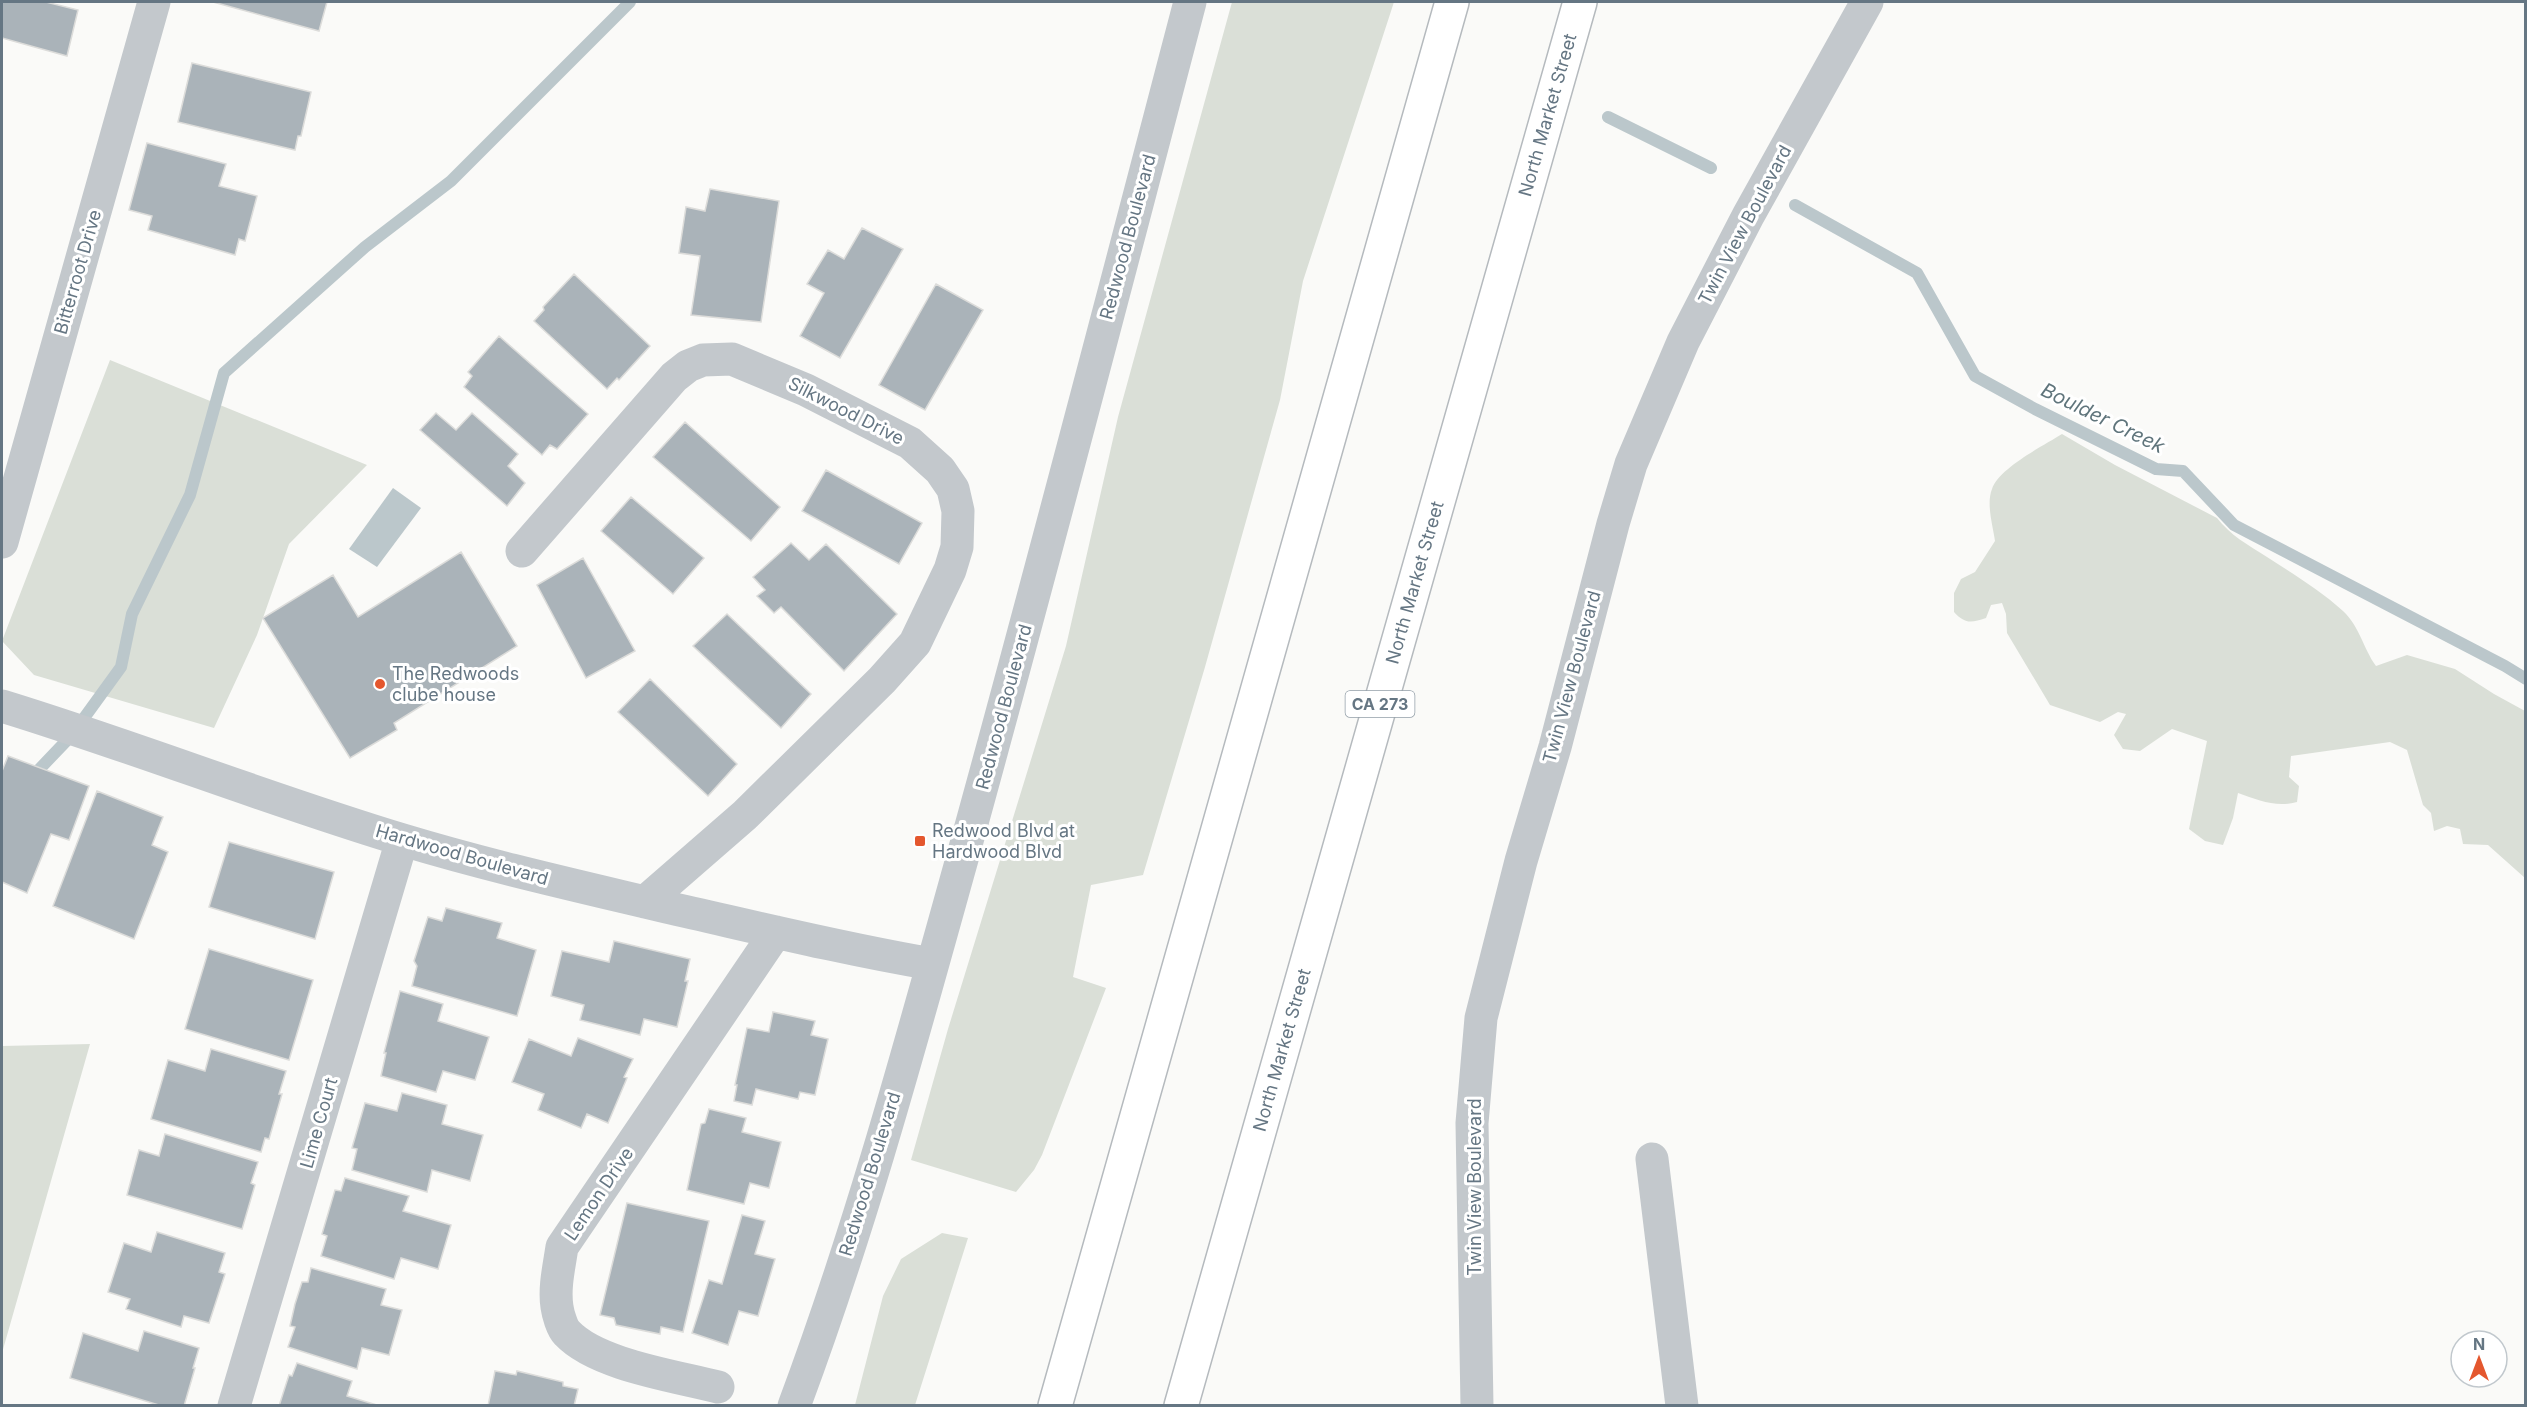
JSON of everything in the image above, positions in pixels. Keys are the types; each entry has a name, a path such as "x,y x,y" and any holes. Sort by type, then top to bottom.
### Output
{"main road":[{"path":"1055,1406 1452,2"},
{"name":"North Market Street","path":"1181,1406 1580,2"}],"street":[{"name":"Bitterroot Drive","path":"2,542 154,2"},
{"name":"Redwood Boulevard","path":"794,1406 827,1315 932,964 1008,692 1190,2"},
{"name":"Twin View Boulevard","path":"1477,1406 1472,1123 1481,1018 1521,861 1555,747 1613,524 1631,464 1683,342 1748,216 1868,2"},
{"name":"Silkwood Drive","path":"522,551 674,377 688,366 703,360 732,359 806,390 873,423 910,443 940,470 953,489 958,511 957,547 950,570 915,643 882,680 745,815 645,902"},
{"name":"Hardwood Boulevard","path":"2,706 91,733 242,787 402,840 645,902 932,964"},
{"name":"Lime Court","path":"234,1406 402,840"},
{"name":"Lemon Drive","path":"718,1387 612,1361 592,1350 566,1332 557,1309 555,1293 562,1247 776,932"},
{"path":"1652,1159 1682,1406"}],"shaded area":[{"path":"1232,2 1394,2 1303,281 1280,400 1205,667 1143,875 1091,885 1073,977 1106,988 1042,1155 1034,1170 1016,1192 911,1160 948,1029 1066,646 1118,417"},
{"path":"110,360 367,465 289,544 257,635 214,728 34,675 2,641"},
{"path":"2062,434 2115,465 2217,518 2240,539 2325,596 2349,617 2376,666 2407,655 2455,669 2525,711 2525,878 2488,845 2463,844 2460,829 2447,826 2434,831 2431,813 2423,805 2407,750 2390,742 2291,756 2289,777 2299,786 2297,802 2274,804 2238,793 2233,818 2223,845 2205,841 2189,829 2207,741 2172,729 2140,751 2123,749 2114,735 2126,714 2118,712 2100,722 2050,705 2007,633 2006,614 2002,603 1991,605 1986,618 1968,621 1954,612 1954,593 1961,579 1975,572 1995,541 1990,515 1990,495 1996,481 2022,458"},
{"path":"393,488 421,508 377,567 349,549"},
{"path":"90,1044 2,1353 2,1046"},
{"path":"942,1233 968,1238 915,1405 855,1405 883,1296 901,1259"}],"building":[{"path":"2,2 46,2 78,10 67,56 2,38"},
{"path":"213,2 327,2 319,31"},
{"path":"192,63 311,92 301,136 298,136 295,150 178,122"},
{"path":"147,143 226,164 219,186 257,196 245,241 239,239 235,255 148,230 152,216 129,210"},
{"path":"710,189 779,201 761,322 691,315 700,256 679,253 686,207 705,211"},
{"path":"862,228 903,249 840,358 800,336 824,293 807,284 828,250 844,259"},
{"path":"574,274 650,346 619,380 617,378 607,389 534,321 544,310 543,307"},
{"path":"936,284 983,310 925,410 879,385"},
{"path":"499,336 588,414 557,449 550,445 542,455 464,387 472,376 468,372"},
{"path":"436,413 456,430 472,413 518,454 508,466 525,483 507,506 420,430"},
{"path":"685,422 780,507 751,541 653,457"},
{"path":"826,470 922,523 899,564 802,511"},
{"path":"631,497 704,558 673,594 601,531"},
{"path":"791,543 809,560 826,544 897,614 844,671 781,607 774,613 757,596 765,590 753,577"},
{"name":"The Redwoods clube house","path":"461,552 517,646 394,723 397,730 350,758 263,618 333,575 358,617"},
{"path":"583,558 635,651 586,678 537,585"},
{"path":"727,614 811,694 781,728 693,646"},
{"path":"650,679 737,764 708,796 618,712"},
{"path":"8,756 89,786 69,840 51,834 27,893 2,882 2,771"},
{"path":"97,791 163,817 152,845 168,852 134,939 53,906"},
{"path":"229,842 334,872 315,939 209,907"},
{"path":"446,908 502,923 497,938 536,950 517,1016 412,986 417,966 414,961 428,917 442,921"},
{"path":"614,941 690,959 685,981 688,981 677,1027 644,1019 640,1035 580,1020 584,1005 551,996 562,951 609,962"},
{"path":"209,949 313,980 289,1060 185,1029"},
{"path":"400,991 443,1004 438,1021 489,1037 475,1080 443,1071 436,1092 381,1076 386,1053 384,1053"},
{"path":"773,1012 815,1021 811,1035 828,1039 815,1095 800,1092 798,1099 756,1089 752,1105 734,1101 737,1085 735,1085 747,1028 769,1032"},
{"path":"578,1038 633,1059 624,1077 627,1078 608,1123 587,1114 581,1128 538,1110 544,1094 512,1082 529,1039 571,1056"},
{"path":"211,1049 286,1071 269,1139 265,1138 261,1152 151,1119 168,1060 205,1071"},
{"path":"402,1093 447,1105 442,1124 483,1135 470,1181 432,1170 427,1192 352,1170 357,1149 352,1148 365,1103 397,1111"},
{"path":"709,1109 746,1118 742,1132 781,1142 769,1188 750,1183 744,1204 687,1190 701,1124 705,1123"},
{"path":"165,1134 258,1162 251,1183 255,1185 242,1229 127,1195 139,1150 159,1156"},
{"path":"345,1178 409,1196 403,1211 451,1225 438,1269 401,1258 394,1279 321,1256 327,1236 322,1234 335,1190 341,1191"},
{"path":"627,1203 709,1221 683,1332 661,1327 660,1334 616,1325 614,1318 600,1315"},
{"path":"742,1215 765,1221 755,1254 775,1259 758,1316 739,1311 728,1345 692,1333 709,1280 722,1284"},
{"path":"157,1232 225,1253 219,1272 225,1274 209,1323 184,1316 181,1327 126,1309 130,1299 108,1292 124,1243 151,1252"},
{"path":"311,1268 386,1289 381,1305 402,1310 389,1355 362,1348 357,1369 288,1347 295,1327 290,1326 295,1304 302,1282 308,1282"},
{"path":"144,1331 199,1348 184,1406 162,1406 70,1378 83,1333 138,1351"},
{"path":"297,1363 352,1381 347,1396 380,1406 279,1406 289,1375 292,1376"},
{"path":"495,1371 516,1375 517,1371 563,1382 563,1386 578,1389 574,1406 488,1406"}],"waterway":[{"path":"30,779 71,736 121,667 132,614 190,495 224,373 365,247 451,181 630,2"},
{"name":"Boulder Creek","path":"1608,117 1711,168"},
{"name":"Boulder Creek","path":"1795,205 1917,273 1975,376 2035,409 2156,469 2183,471 2234,525 2526,679"}],"place":[{"name":"The Redwoods clube house","path":"380,684"},
{"name":"Redwood Blvd at Hardwood Blvd","path":"920,841"}]}
